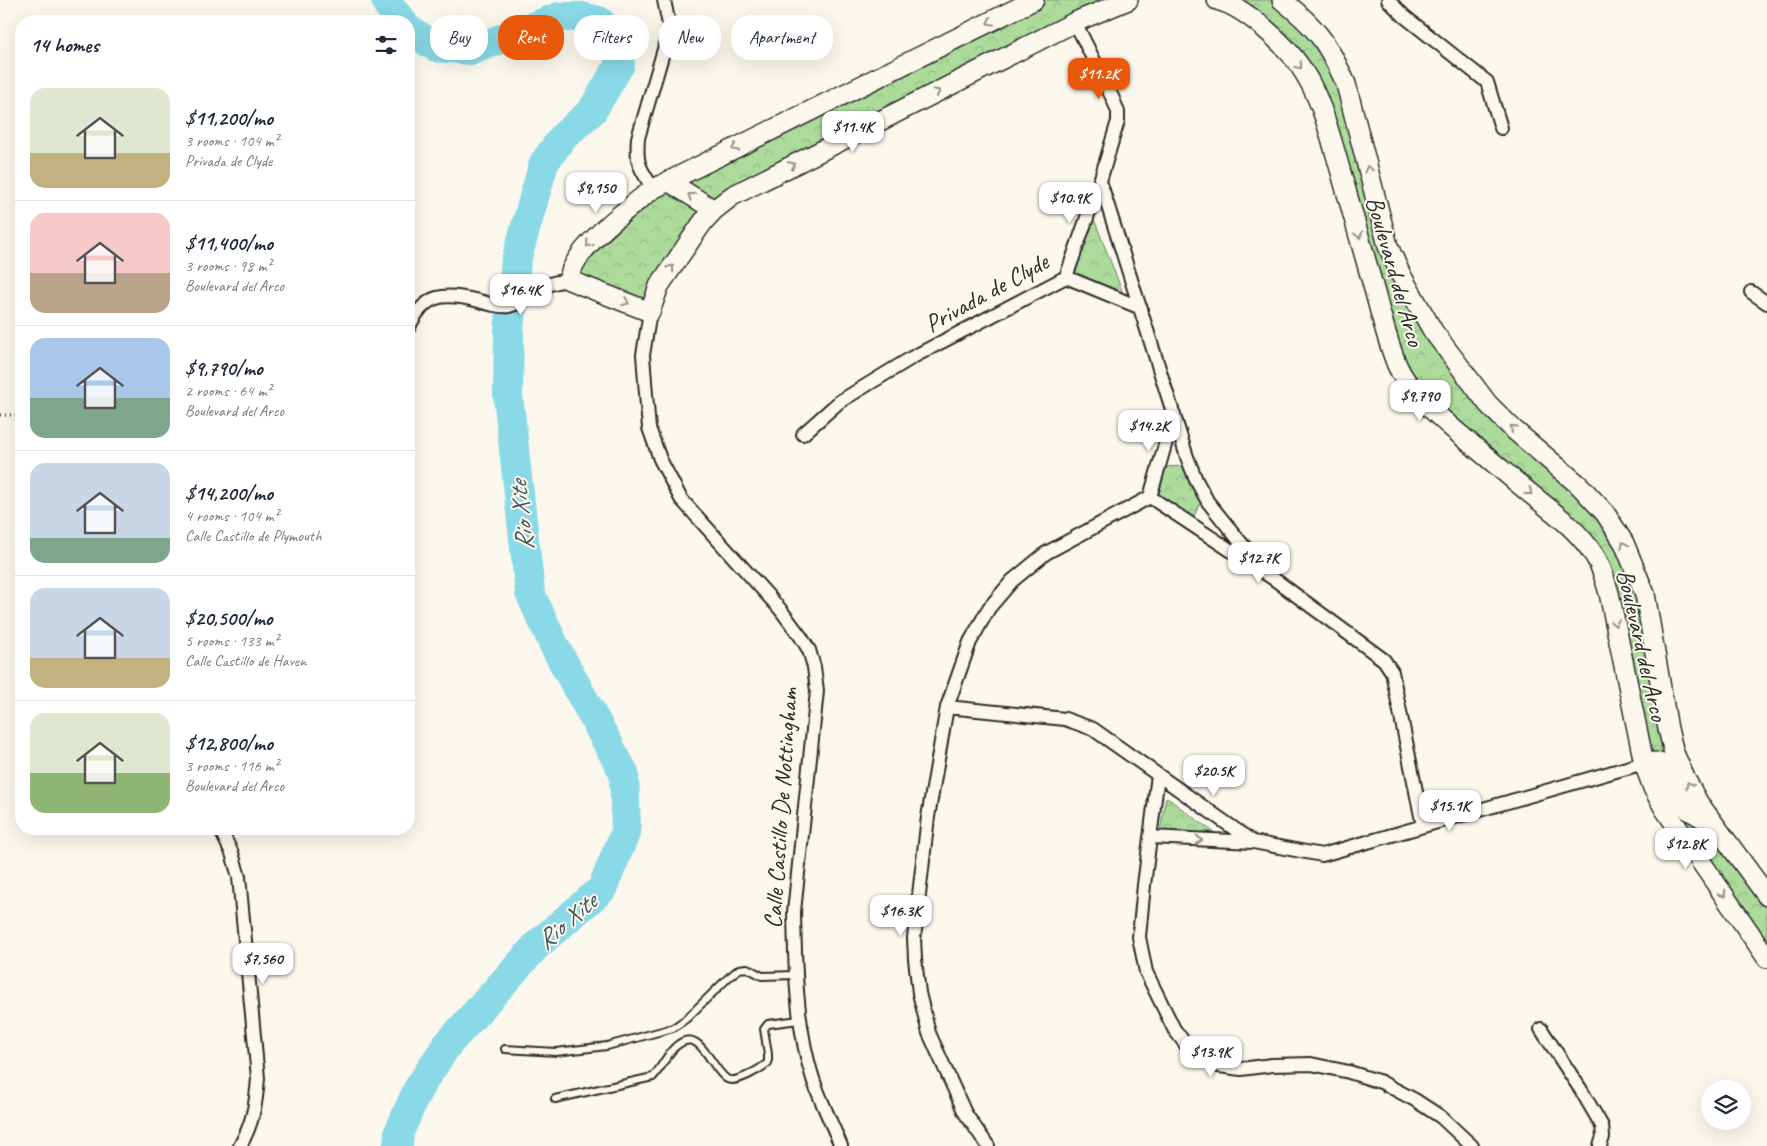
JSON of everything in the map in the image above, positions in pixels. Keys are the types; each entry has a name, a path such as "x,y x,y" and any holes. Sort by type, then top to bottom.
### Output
{"street":[{"path":"664,0 669,25 667,39 638,138 637,161 661,185 714,210"},
{"path":"569,280 574,265 592,240 625,211 661,185 1034,0"},
{"path":"415,316 423,304 432,298 442,296 467,298 489,304 510,306 525,300 542,287 569,280 650,312 659,286 703,222 714,210 732,196 1075,22 1128,0"},
{"name":"Boulevard del Arco","path":"1216,0 1242,12 1266,30 1305,73 1318,101 1331,139 1361,242 1386,340 1399,370 1430,409 1554,510 1595,555 1609,593 1644,763 1652,788 1767,958"},
{"name":"Boulevard del Arco","path":"1282,0 1305,18 1322,38 1335,59 1346,84 1388,246 1408,289 1433,331 1488,404 1513,429 1580,486 1605,513 1624,543 1645,594 1668,729 1674,753 1698,802 1767,896"},
{"path":"1388,0 1404,16 1487,82 1500,128"},
{"name":"Privada de Clyde","path":"803,434 839,402 913,357 1066,277 1100,181 1118,121 1118,112 1113,98 1075,22"},
{"path":"1100,181 1187,457 1196,480 1208,502 1242,544 1274,579"},
{"name":"Privada de Clyde","path":"1066,277 1140,308"},
{"path":"1751,292 1767,303"},
{"name":"Calle Castillo De Nottingham","path":"650,312 643,355 649,428 660,458 681,499 780,609 801,636 809,650 814,667 817,691 794,912 797,975 800,1020 813,1079 841,1146"},
{"path":"988,1146 965,1113 929,1032 919,994 916,967 914,938 928,817 947,707 970,642 989,608 1012,581 1046,553 1150,497 1174,414"},
{"path":"1150,497 1274,579 1384,660 1392,672 1423,826"},
{"path":"947,707 1065,719 1093,729 1253,842"},
{"path":"1151,837 1253,842 1322,855 1644,763 1655,762 1662,764 1678,797 1689,810 1716,826"},
{"path":"1158,775 1139,937 1146,972 1174,1029 1187,1046 1206,1060 1219,1066 1241,1069 1272,1065 1311,1064 1349,1072 1381,1082 1415,1100 1441,1117 1472,1146"},
{"path":"223,835 232,853 239,877 258,1078 256,1106 247,1133 240,1146"},
{"path":"1541,1029 1596,1113 1602,1126 1603,1138 1600,1146"}],"lane":[{"path":"505,1049 556,1052 608,1046 672,1028 686,1020 739,969 747,968 762,976 797,975"},
{"path":"555,1099 653,1076 674,1048 686,1041 697,1042 705,1050 719,1072 727,1080 734,1080 760,1069 768,1063 764,1029 768,1024 800,1020"}],"path":[{"path":"0,414 15,415"}],"green space":[{"path":"1034,0 1128,0 732,196 650,312 569,274 625,211"},
{"path":"1217,0 1282,0 1322,38 1388,246 1433,331 1624,543 1674,753 1767,896 1767,958 1664,808 1595,555 1414,391 1305,73"},
{"path":"1094,219 1124,296 1075,273"},
{"path":"1183,466 1201,502 1194,516 1188,519 1158,498 1165,467"},
{"path":"1166,797 1216,834 1160,832"}],"waterway":[{"name":"Rio Xite","path":"386,0 397,15"},
{"name":"Rio Xite","path":"398,1146 399,1132 418,1089 447,1045 538,944 602,889 626,831 624,773 555,647 530,593 508,395 509,331 516,261 544,163 563,137 592,111 620,64 616,39 599,21 583,17 559,17 472,50 436,47 415,34"}]}
